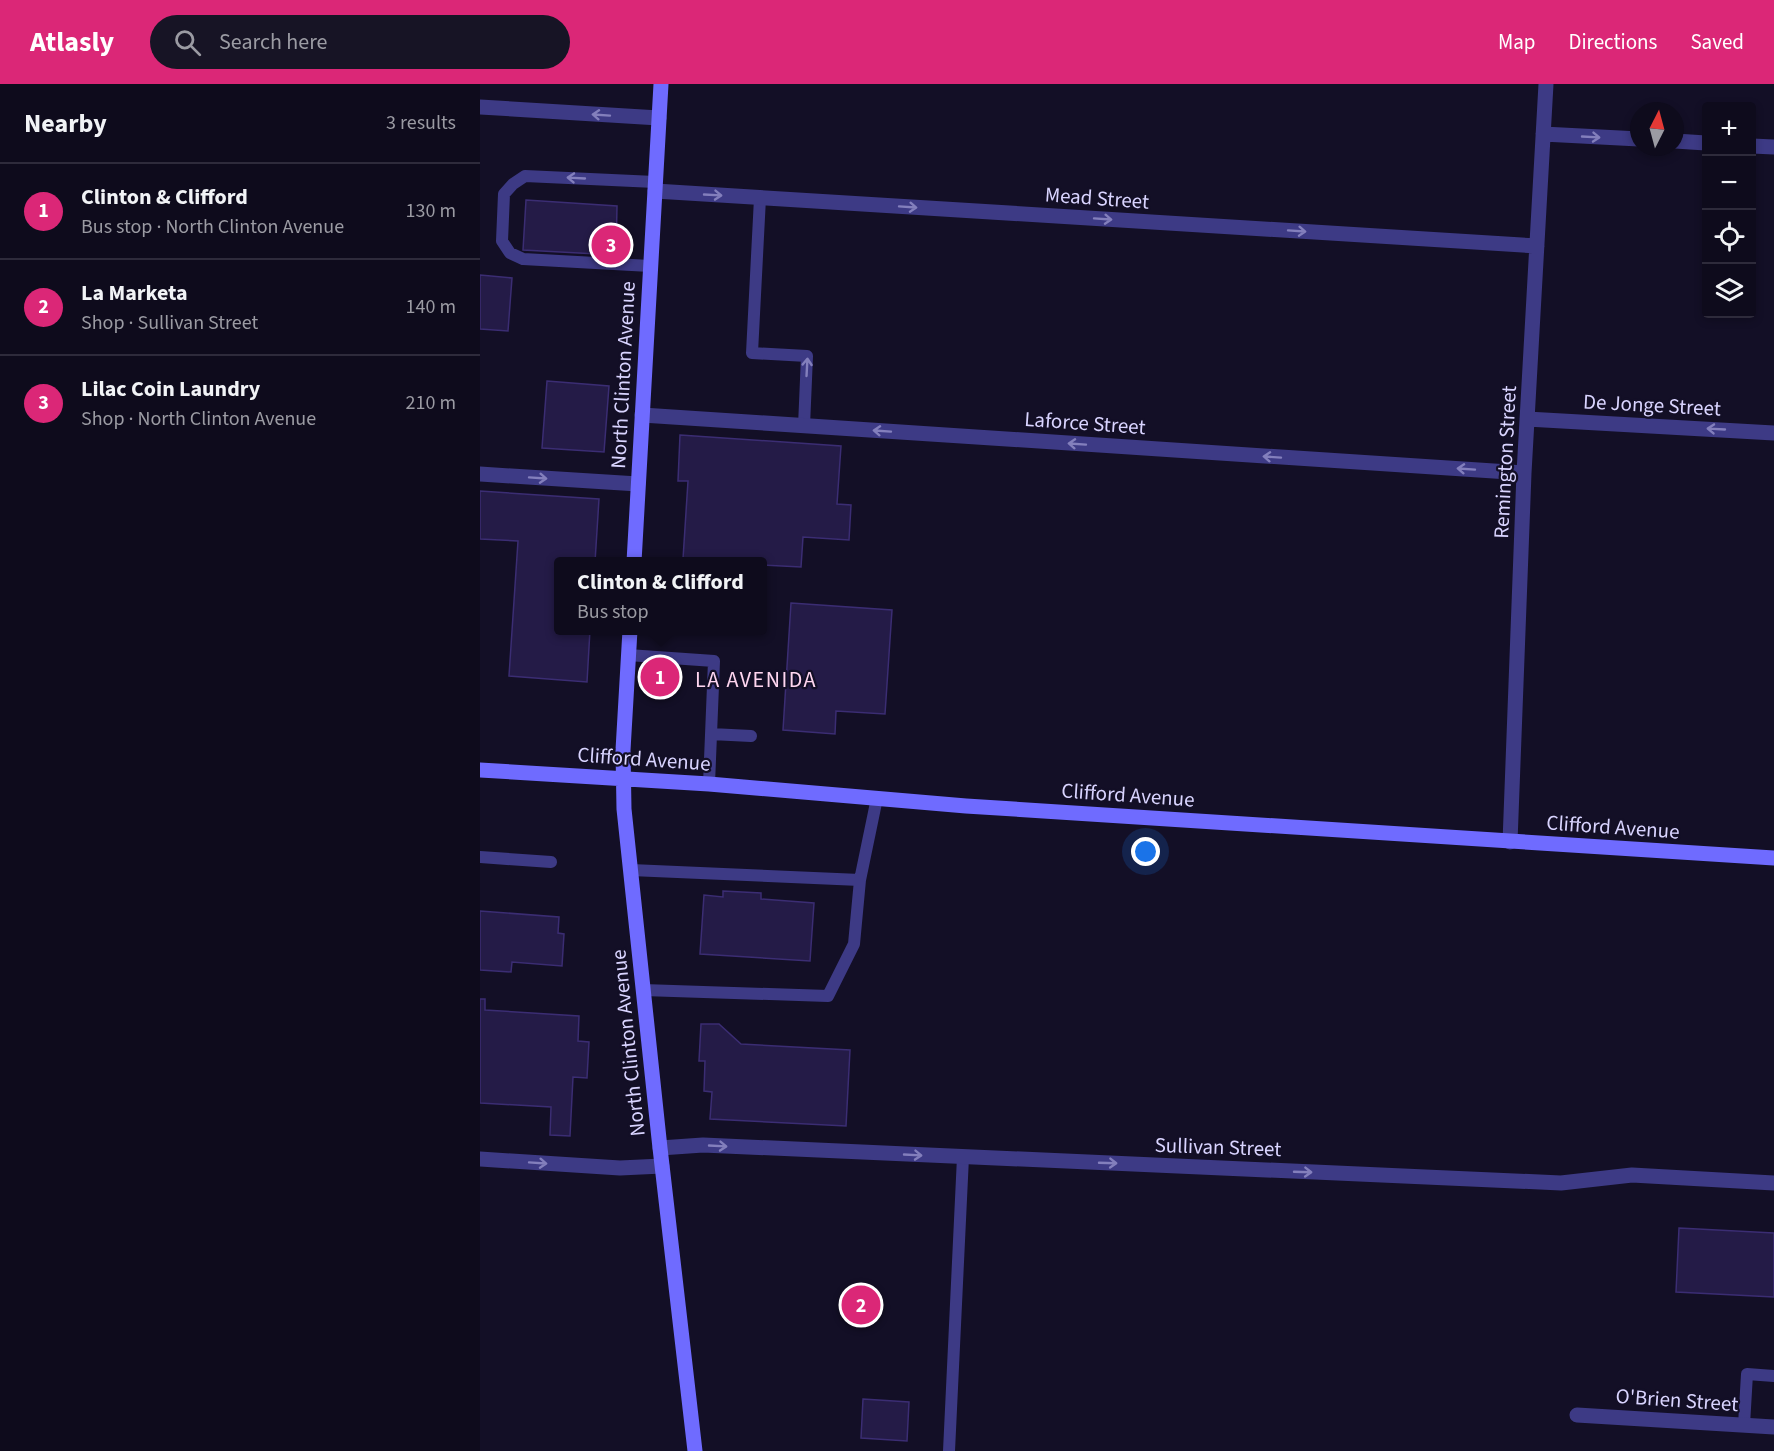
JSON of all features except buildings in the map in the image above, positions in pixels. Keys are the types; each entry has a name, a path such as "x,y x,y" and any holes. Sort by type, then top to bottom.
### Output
{"street":[{"name":"North Clinton Avenue","path":"634,557 661,84"},
{"name":"Remington Street","path":"1510,842 1524,473 1546,84"},
{"path":"480,107 659,118"},
{"path":"1543,134 1630,139"},
{"path":"1684,142 1702,143"},
{"path":"1756,146 1774,147"},
{"name":"Mead Street","path":"655,187 760,198 1537,246"},
{"name":"Laforce Street","path":"642,415 1524,473"},
{"name":"De Jonge Street","path":"1527,419 1774,433"},
{"path":"480,474 638,484"},
{"name":"North Clinton Avenue","path":"630,635 623,778 643,990 695,1451"},
{"name":"Clifford Avenue","path":"480,770 708,784 989,807 1774,858"},
{"name":"Sullivan Street","path":"660,1148 703,1145 1561,1183 1632,1174 1774,1183"},
{"path":"480,1159 620,1168 662,1166"},
{"name":"O'Brien Street","path":"1577,1415 1774,1427"}],"lane":[{"path":"651,266 523,259 510,253 502,241 504,194 525,176 655,187"},
{"path":"760,198 752,352 807,356 804,426"},
{"path":"628,655 714,661 708,784"},
{"path":"711,734 751,736"},
{"path":"643,990 828,996 854,944 860,880 877,798"},
{"path":"480,857 551,862"},
{"path":"631,870 860,880"},
{"path":"949,1451 963,1157"},
{"path":"1744,1425 1747,1374 1774,1376"}],"place":[{"name":"Lilac Coin Laundry","path":"611,245"},
{"name":"Clinton & Clifford","path":"660,677"},
{"name":"La Marketa","path":"861,1305"}],"district":[{"name":"LA AVENIDA","path":"756,680"}]}
